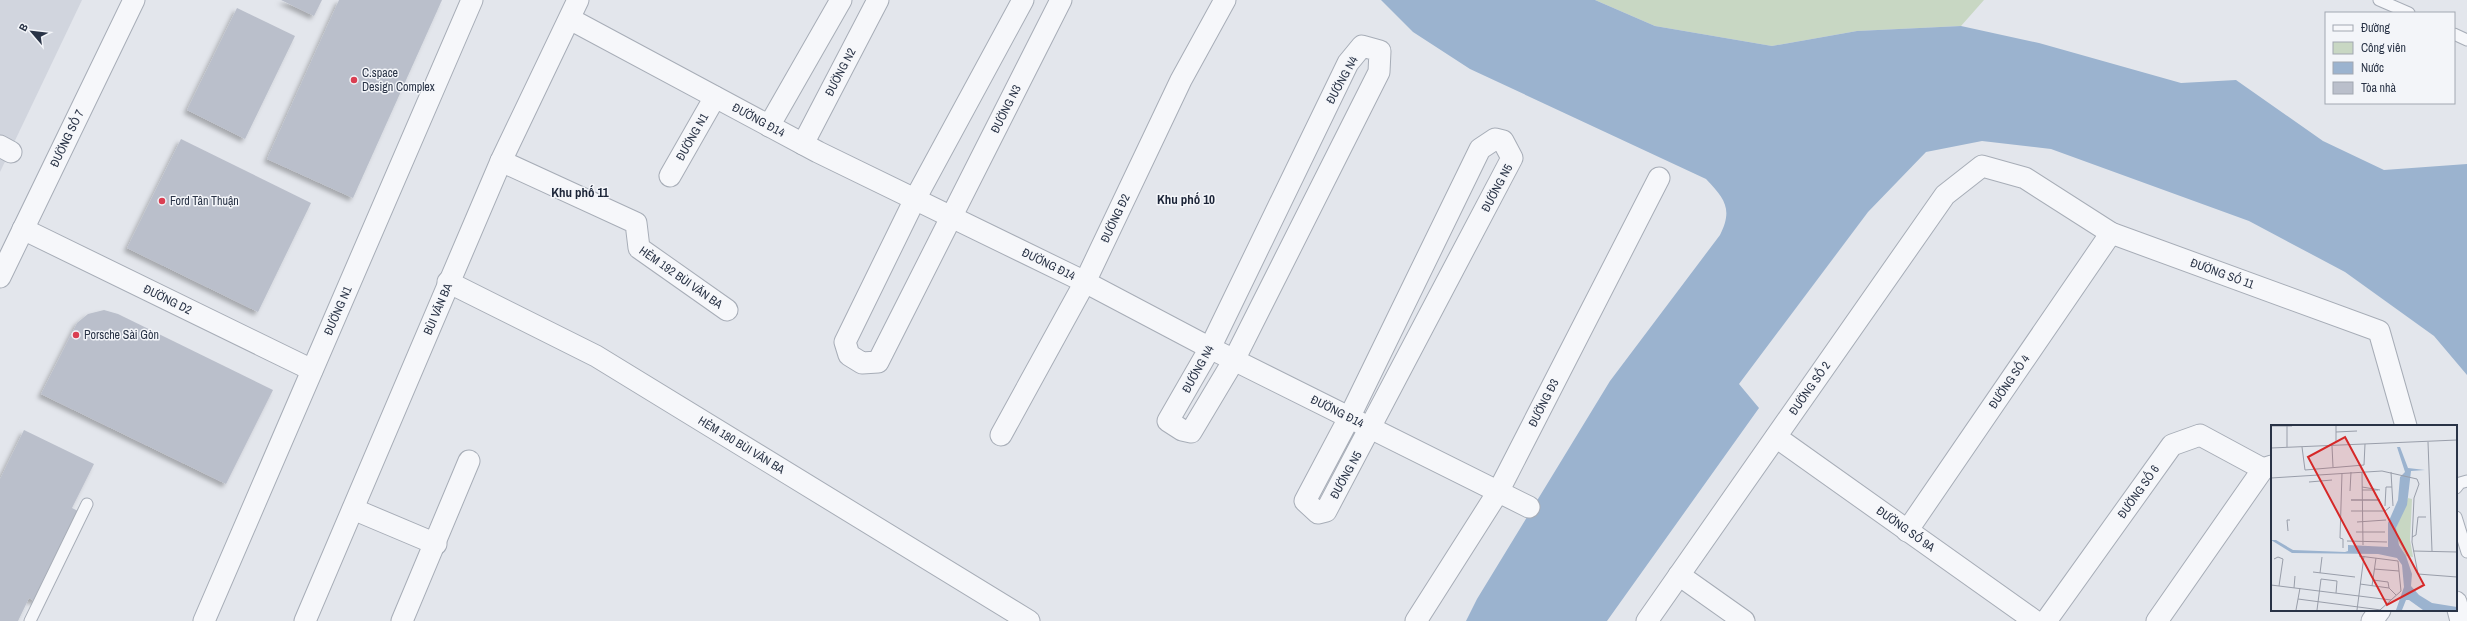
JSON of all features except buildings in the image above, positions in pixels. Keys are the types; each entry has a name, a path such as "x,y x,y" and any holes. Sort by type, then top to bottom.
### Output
{"street":[{"name":"ĐƯỜNG SỐ 7","path":"0,277 134,0"},
{"name":"ĐƯỜNG N1","path":"204,621 472,0"},
{"name":"BÙI VĂN BA","path":"305,621 500,161 578,0"},
{"path":"769,126 841,0"},
{"name":"ĐƯỜNG N2","path":"803,144 878,0"},
{"path":"914,201 1022,0"},
{"name":"ĐƯỜNG N3","path":"914,201 845,342 849,355 862,363 878,362 952,219 1061,0"},
{"name":"ĐƯỜNG Đ2","path":"1001,435 1085,282 1181,80 1225,0"},
{"name":"ĐƯỜNG Đ14","path":"570,19 803,144 914,201 1085,282 1210,348 1528,508"},
{"name":"ĐƯỜNG N4","path":"1362,46 1380,51 1379,72 1234,360 1191,432 1182,430 1168,421 1210,348 1348,63 1362,46"},
{"name":"ĐƯỜNG N1","path":"670,176 715,97"},
{"name":"ĐƯỜNG N5","path":"1495,139 1503,141 1512,158 1371,429 1326,511 1318,512 1305,501 1349,418 1480,149 1495,139"},
{"name":"HẺM 192 BÙI VĂN BA","path":"500,161 636,223 639,248 727,310"},
{"name":"ĐƯỜNG SỐ 11","path":"1982,166 2025,178 2111,233 2379,331 2405,425"},
{"name":"ĐƯỜNG SỐ 2","path":"1647,621 1945,195 1982,166"},
{"name":"ĐƯỜNG Đ3","path":"1416,621 1498,492 1659,178"},
{"name":"ĐƯỜNG D2","path":"23,229 312,370"},
{"name":"ĐƯỜNG SỐ 4","path":"1907,531 2111,233"},
{"name":"HẺM 180 BÙI VĂN BA","path":"448,282 596,356 1029,621"},
{"name":"ĐƯỜNG SỐ 6","path":"2046,621 2172,445 2200,435 2268,467 2156,621"},
{"name":"ĐƯỜNG SỐ 9A","path":"1776,437 2035,621"},
{"path":"402,621 436,544 469,461"},
{"path":"353,509 436,544"},
{"path":"1679,574 1744,621"},
{"path":"2457,606 2461,621"},
{"path":"2372,621 2379,611"}],"lane":[{"path":"2380,0 2407,12"},
{"path":"2455,34 2467,40"},
{"path":"2457,487 2460,483 2467,481"},
{"path":"30,621 87,504"},
{"path":"2457,520 2467,552"}],"shaded area":[{"path":"0,0 82,0 0,172"}],"green space":[{"path":"1595,0 1984,0 1961,26 1857,31 1772,46 1655,26"}],"water":[{"path":"1381,0 1595,0 1655,26 1772,46 1857,31 1961,26 2039,43 2181,83 2236,80 2323,141 2384,170 2467,164 2467,375 2434,336 2345,272 2249,221 2051,149 1982,141 1926,152 1868,212 1739,384 1759,408 1607,621 1466,621 1477,599 1610,381 1720,235 1726,218 1726,211 1722,199 1706,179 1470,69 1413,32"}],"place":[{"name":"C.space Design Complex","path":"354,80"},
{"name":"Ford Tân Thuận","path":"162,201"},
{"name":"Porsche Sài Gòn","path":"76,335"}],"district":[{"name":"Khu phố 11","path":"580,192"},
{"name":"Khu phố 10","path":"1186,199"}]}
